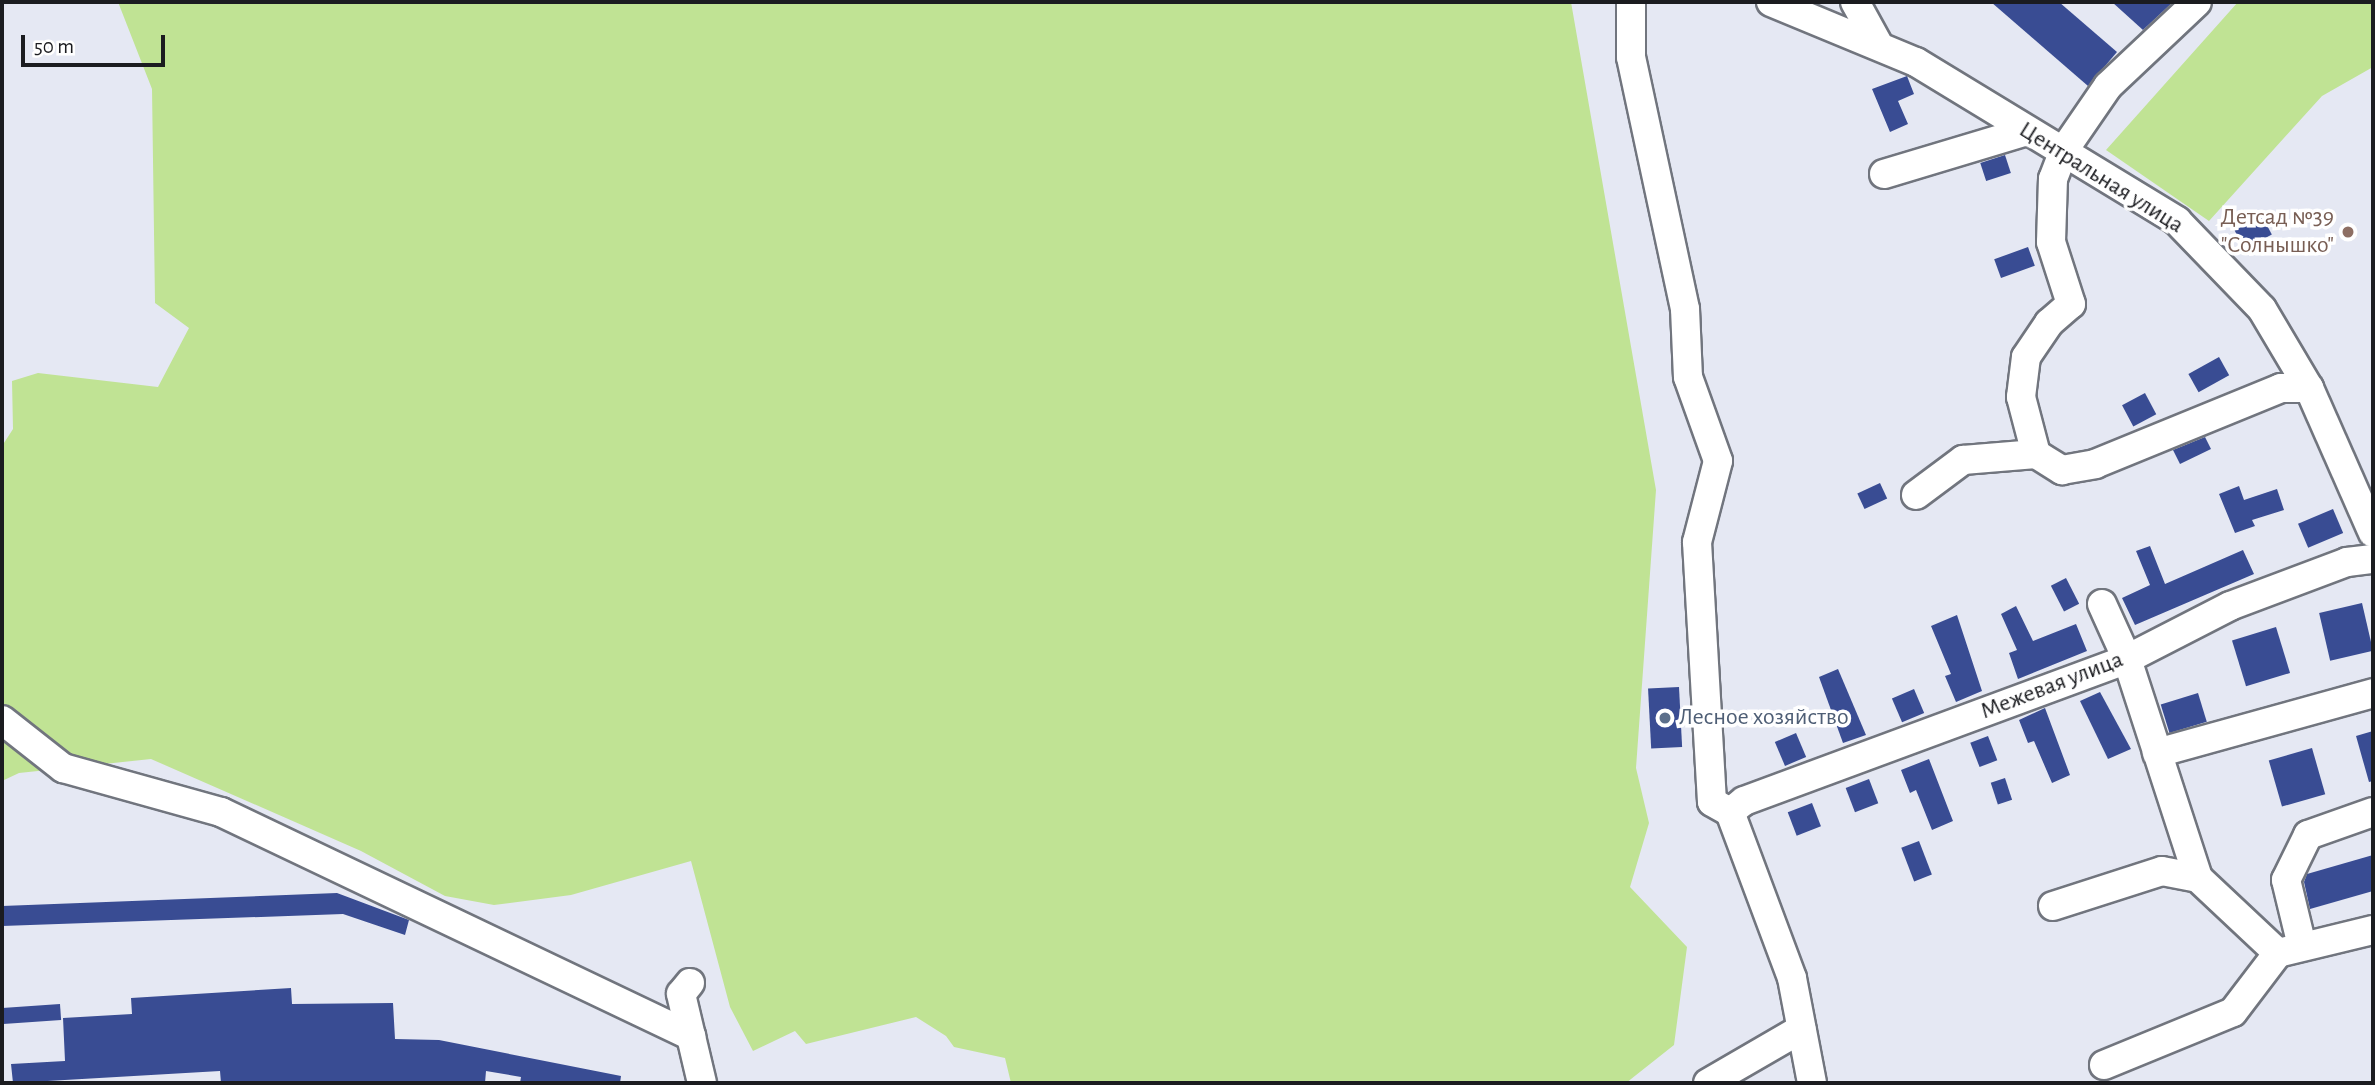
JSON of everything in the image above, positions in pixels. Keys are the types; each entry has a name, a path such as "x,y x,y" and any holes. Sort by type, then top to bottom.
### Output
{"street":[{"path":"1631,2 1632,57 1685,309 1688,377 1718,461 1697,542 1712,802 1730,812 1792,978 1812,1083"},
{"name":"Центральная улица","path":"1772,2 1877,42 2064,150 2177,221 2262,309 2309,388 2373,533"},
{"path":"1855,2 1877,42"},
{"path":"2036,454 2021,397 2026,356 2049,323 2071,304 2051,243 2053,179 2064,150 2108,86 2197,2"},
{"path":"1884,174 2027,131"},
{"path":"1916,495 1962,460 2036,454 2062,470 2095,464 2281,388 2309,388"},
{"name":"Межевая улица","path":"1730,812 1744,801 2127,659 2230,606 2347,562 2373,559"},
{"path":"2102,604 2127,659 2198,878"},
{"path":"2157,752 2373,692"},
{"path":"2,720 63,768 221,812 691,1036"},
{"path":"2290,950 2286,880 2308,835 2373,812"},
{"path":"2053,906 2162,872 2198,878 2290,950"},
{"path":"2104,1065 2201,1029 2233,1012 2290,950 2373,930"},
{"path":"690,983 681,994 702,1083"},
{"path":"1708,1083 1801,1029"}],"green space":[{"path":"118,2 1571,2 1656,490 1636,768 1649,823 1630,887 1687,947 1674,1045 1626,1083 1011,1083 1005,1058 954,1047 946,1036 916,1017 806,1044 795,1031 753,1051 730,1007 691,861 571,895 494,905 445,896 361,851 151,759 19,773 2,781 2,446 13,429 12,381 38,373 158,387 189,328 155,303 152,89"},
{"path":"2238,2 2373,2 2373,67 2322,96 2209,221 2106,150"}],"building":[{"path":"1991,2 2059,2 2117,52 2088,86"},
{"path":"2112,2 2173,2 2143,30"},
{"path":"1907,76 1914,94 1898,101 1908,124 1890,132 1872,89"},
{"path":"2005,155 2011,173 1986,181 1980,163"},
{"path":"2262,216 2272,235 2244,249 2235,231"},
{"path":"2028,247 2035,266 2001,278 1994,259"},
{"path":"2219,357 2229,375 2199,392 2188,374"},
{"path":"2145,393 2156,414 2133,426 2122,405"},
{"path":"2205,437 2211,449 2180,464 2173,450"},
{"path":"1880,483 1887,498 1865,509 1857,494"},
{"path":"2239,486 2244,500 2277,489 2284,510 2252,520 2255,526 2235,533 2219,494"},
{"path":"2333,509 2343,533 2308,548 2298,524"},
{"path":"2150,546 2165,584 2243,550 2254,574 2135,625 2122,598 2150,585 2136,551"},
{"path":"2066,578 2079,604 2064,612 2051,586"},
{"path":"2362,603 2373,651 2330,661 2319,613"},
{"path":"2016,606 2033,641 2076,624 2087,651 2018,679 2009,653 2017,650 2001,614"},
{"path":"1957,615 1982,691 1956,702 1945,676 1951,674 1931,626"},
{"path":"2276,627 2290,673 2246,686 2232,640"},
{"path":"1838,669 1866,735 1843,743 1819,677"},
{"name":"Лесное хозяйство","path":"1679,687 1682,747 1651,749 1648,689"},
{"path":"1914,689 1924,713 1902,722 1892,698"},
{"path":"2100,692 2131,749 2108,759 2080,701"},
{"path":"2198,693 2207,722 2169,733 2161,704"},
{"path":"2045,708 2070,775 2052,783 2034,741 2028,743 2019,720"},
{"path":"2373,731 2373,781 2369,782 2356,736"},
{"path":"1796,733 1806,757 1785,766 1775,742"},
{"path":"1988,736 1997,760 1980,767 1970,743"},
{"path":"2312,748 2325,794 2282,807 2269,760"},
{"path":"1929,759 1953,821 1932,830 1916,790 1910,793 1901,770"},
{"path":"2005,778 2012,800 1998,805 1991,783"},
{"path":"1869,779 1878,803 1855,812 1846,788"},
{"path":"1812,803 1821,826 1797,836 1788,812"},
{"path":"1919,841 1932,875 1914,881 1901,848"},
{"path":"2373,855 2373,891 2310,909 2304,882 2307,874"},
{"path":"337,893 409,920 405,935 343,914 2,926 2,906"},
{"path":"291,988 292,1004 393,1003 395,1039 439,1040 621,1076 620,1083 520,1083 521,1077 486,1071 485,1083 221,1083 220,1071 13,1083 11,1064 65,1061 63,1018 132,1014 131,998"},
{"path":"60,1004 61,1020 3,1024 2,1008"}],"place":[{"name":"Детсад №39 \"Солнышко\"","path":"2348,232"},
{"name":"Лесное хозяйство","path":"1665,718"}]}
